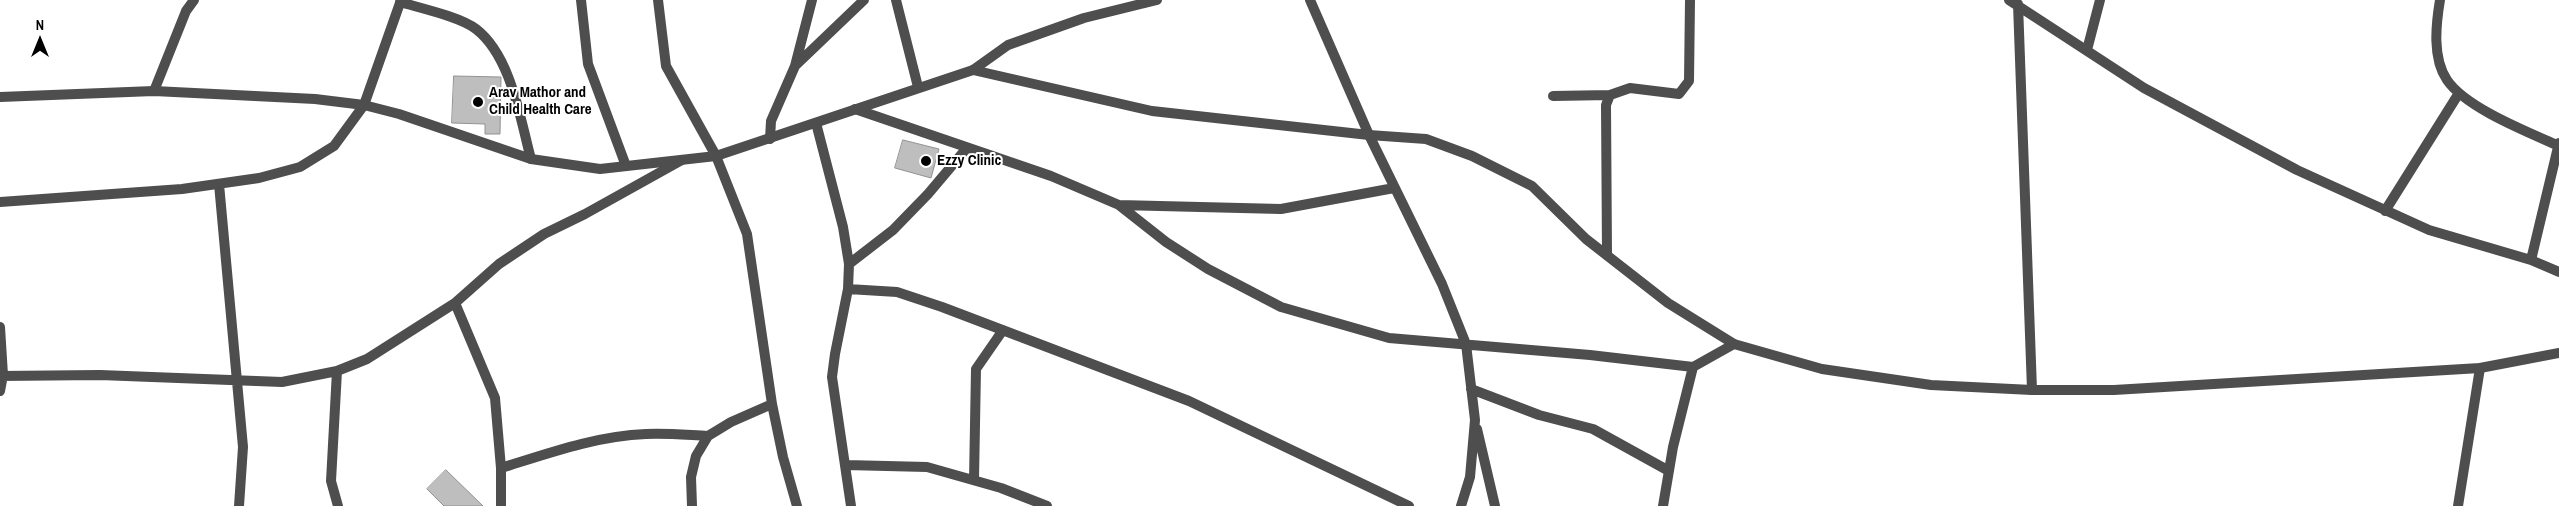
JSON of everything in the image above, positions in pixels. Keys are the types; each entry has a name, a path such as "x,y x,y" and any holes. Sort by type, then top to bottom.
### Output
{"street":[{"path":"154,91 186,11 194,0"},
{"path":"581,0 588,64 626,166"},
{"path":"658,0 666,66 716,156 747,234 772,404 783,457 797,506"},
{"path":"770,138 771,122 795,66 812,0"},
{"path":"795,66 864,0"},
{"path":"896,0 918,87"},
{"path":"0,97 154,91 315,99 364,105 399,114 531,159 600,169 716,156 918,87 974,70 1008,45 1084,18 1157,0"},
{"path":"1310,0 1369,136 1442,284 1466,344 1474,420 1495,506"},
{"path":"1554,96 1610,95 1630,88 1679,94 1689,81 1690,0"},
{"path":"2087,50 2100,0"},
{"path":"2437,0 2436,34 2438,56 2446,79 2459,92 2493,116 2559,145 2531,260"},
{"path":"0,202 182,189 259,178 300,167 334,146 364,105 400,1 476,28 493,47 507,73 531,159"},
{"path":"2014,2 2153,93 2297,170 2429,230 2531,260 2559,272"},
{"path":"2014,2 2032,390"},
{"path":"974,70 1152,111 1369,136 1426,138 1472,156 1532,186 1586,239 1607,256 1668,303 1734,344 1822,369 1931,385 2032,390 2114,390 2480,368 2559,354"},
{"path":"2385,211 2459,92"},
{"path":"1607,256 1606,105 1610,95"},
{"path":"855,109 966,149 1051,176 1119,205 1166,242 1208,270 1281,307 1389,338 1693,367 1734,344"},
{"path":"816,123 844,226 849,264 848,289 832,377 851,506"},
{"path":"849,264 893,230 928,194 966,149"},
{"path":"2,375 100,375 282,382 337,371 367,359 455,303 499,264 544,234 585,214 683,160"},
{"path":"219,184 243,447 239,506"},
{"path":"1119,205 1281,209 1394,188"},
{"path":"848,289 897,292 1189,401 1409,506"},
{"path":"455,303 495,398 502,468 501,506"},
{"path":"0,327 2,375 0,391"},
{"path":"974,480 976,369 1002,330"},
{"path":"1663,506 1669,471 1693,367"},
{"path":"2458,506 2480,368"},
{"path":"337,371 331,481 338,506"},
{"path":"1471,389 1539,415 1593,429 1669,471"},
{"path":"692,506 691,477 696,456 708,436 732,422 772,404"},
{"path":"1461,506 1470,478 1474,420"},
{"path":"502,468 563,448 606,439 647,434 708,436"},
{"path":"846,465 927,467 1001,488 1047,506"}],"building":[{"path":"454,76 501,77 500,134 485,134 485,124 452,123"},
{"path":"903,140 939,149 931,178 895,168"},
{"path":"446,470 483,506 444,506 427,489"}],"place":[{"name":"Arav Mathor and Child Health Care","path":"478,102"},
{"name":"Ezzy Clinic","path":"926,161"}]}
